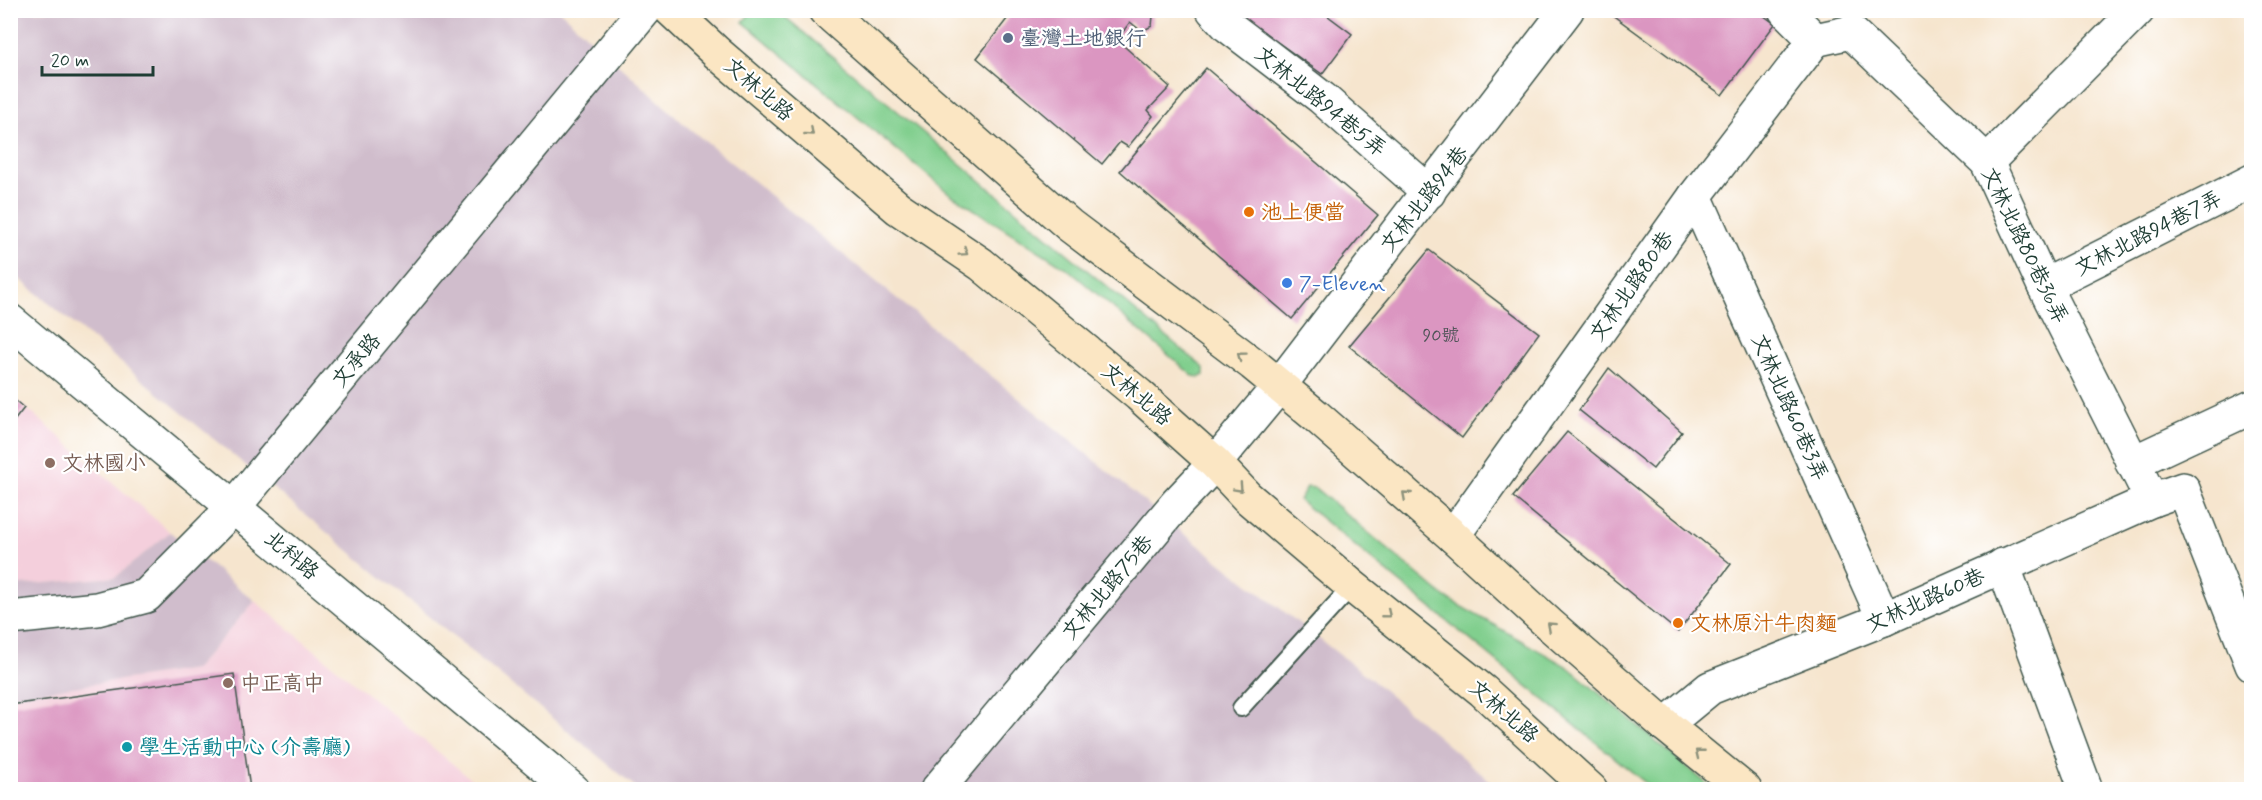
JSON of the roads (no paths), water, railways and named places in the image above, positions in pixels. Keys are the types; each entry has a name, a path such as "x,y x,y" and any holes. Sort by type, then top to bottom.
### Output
{"main road":[{"name":"文林北路","path":"671,10 898,208 981,264 1139,395 1215,463 1247,497 1352,586 1483,691 1591,789"},
{"path":"825,10 1069,225 1279,386 1453,536 1549,624 1665,725 1745,789"}],"street":[{"name":"文承路","path":"10,618 96,609 146,596 234,507 645,10"},
{"name":"文林北路94巷5弄","path":"1213,10 1228,26 1322,98 1429,192"},
{"name":"文林北路94巷","path":"1279,386 1567,10"},
{"path":"1785,10 1815,40"},
{"path":"1987,162 2138,10"},
{"name":"文林北路80巷36弄","path":"1815,40 1851,32 1987,162 2044,286 2132,463"},
{"name":"文林北路80巷","path":"1453,536 1695,196 1815,40"},
{"name":"文林北路94巷7弄","path":"2044,286 2252,181"},
{"name":"文林北路60巷3弄","path":"1695,196 1884,619"},
{"name":"北科路","path":"10,321 573,789"},
{"name":"文林北路75巷","path":"938,789 1176,503 1215,463 1279,386"},
{"path":"2152,501 2132,463 2252,407"},
{"name":"文林北路60巷","path":"1665,725 1710,688 1884,619 2003,565 2183,489 2252,665"},
{"path":"2003,565 2085,787"}],"lane":[{"path":"1241,708 1352,586"}],"place":[{"name":"臺灣土地銀行","path":"1008,38"},
{"name":"池上便當","path":"1249,212"},
{"name":"7-Eleven","path":"1287,283"},
{"name":"文林國小","path":"50,463"},
{"name":"文林原汁牛肉麵","path":"1678,623"},
{"name":"中正高中","path":"228,683"},
{"name":"學生活動中心 (介壽廳)","path":"127,747"}]}
